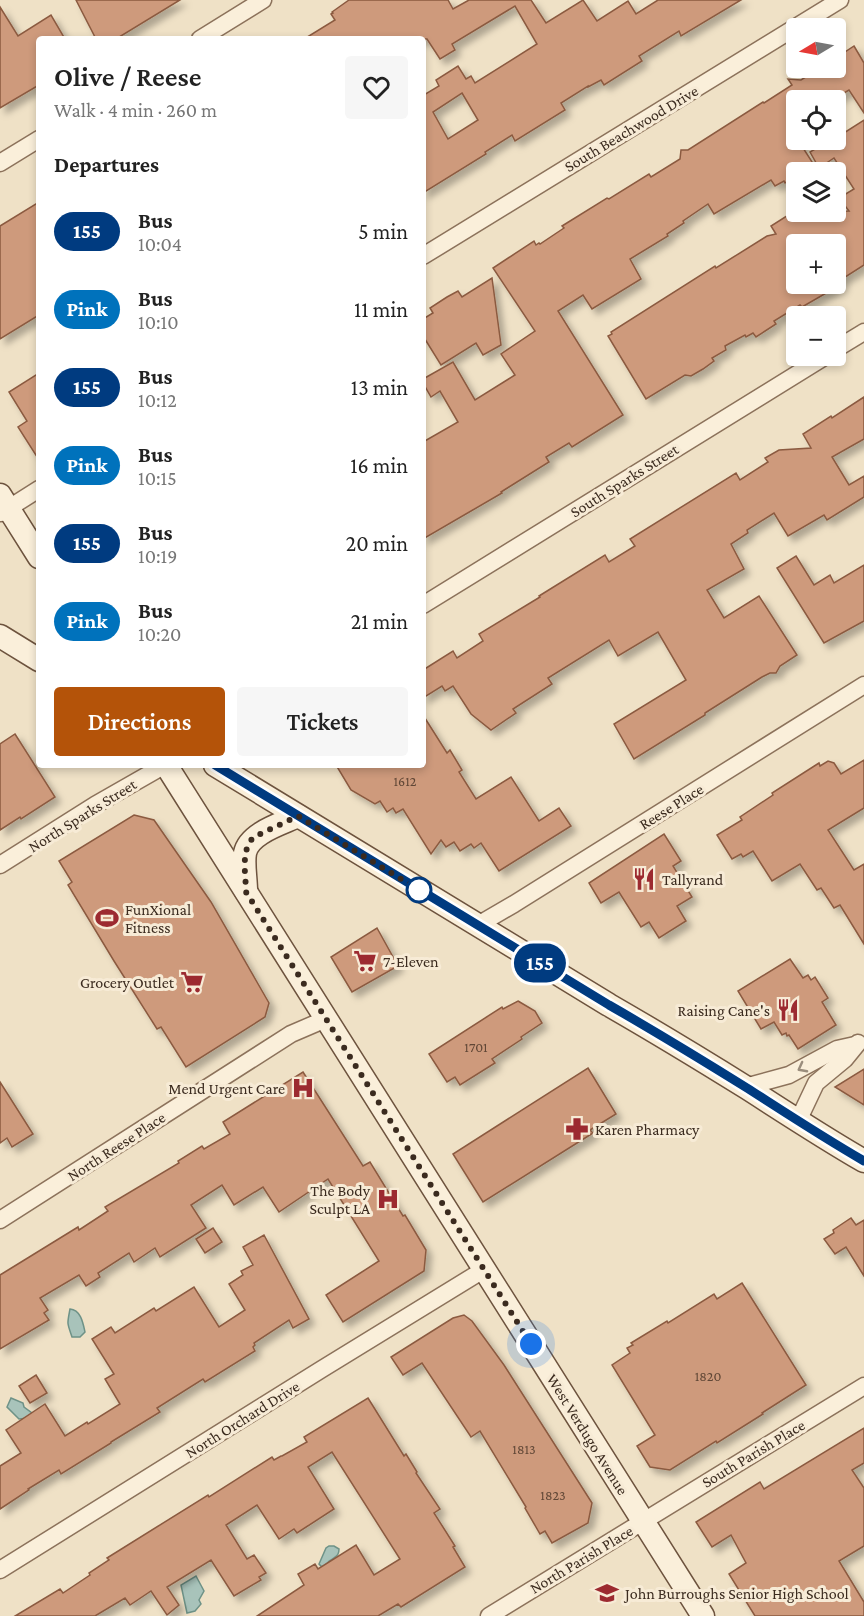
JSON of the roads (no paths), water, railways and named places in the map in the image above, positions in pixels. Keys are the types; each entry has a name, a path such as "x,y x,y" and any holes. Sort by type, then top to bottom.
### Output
{"main road":[{"path":"3,505 36,553"},
{"path":"0,636 36,658"},
{"name":"West Verdugo Avenue","path":"168,768 702,1616"},
{"path":"220,768 864,1161"},
{"path":"246,892 245,852 250,840 298,816"}],"street":[{"path":"205,36 263,0"},
{"name":"South Beachwood Drive","path":"426,254 840,0"},
{"path":"0,163 36,141"},
{"path":"846,344 864,332"},
{"name":"South Sparks Street","path":"426,603 810,366"},
{"path":"3,505 36,490"},
{"name":"Reese Place","path":"478,925 864,685"},
{"name":"North Sparks Street","path":"0,866 95,805 161,768"},
{"name":"North Reese Place","path":"0,1220 291,1034 326,1019"},
{"path":"745,1087 789,1075 837,1049 860,1042"},
{"path":"798,1121 816,1083 845,1059 860,1042"},
{"name":"North Orchard Drive","path":"0,1570 485,1269"},
{"name":"South Parish Place","path":"643,1521 864,1386"},
{"name":"North Parish Place","path":"489,1616 643,1521"}],"water":[{"path":"70,1309 79,1314 82,1321 85,1332 80,1337 72,1337 68,1323"},
{"path":"11,1398 23,1403 24,1407 32,1413 29,1418 19,1419 7,1407"},
{"path":"329,1546 339,1549 338,1553 322,1567 319,1564"},
{"path":"196,1576 204,1591 199,1600 201,1604 195,1611 187,1613 181,1585"}],"place":[{"name":"Tallyrand","path":"644,879"},
{"name":"FunXional Fitness","path":"107,918"},
{"name":"7-Eleven","path":"365,961"},
{"name":"Grocery Outlet","path":"192,982"},
{"name":"Raising Cane's","path":"788,1010"},
{"name":"Mend Urgent Care","path":"303,1088"},
{"name":"Karen Pharmacy","path":"577,1129"},
{"name":"The Body Sculpt LA","path":"388,1199"},
{"name":"John Burroughs Senior High School","path":"607,1593"}]}
